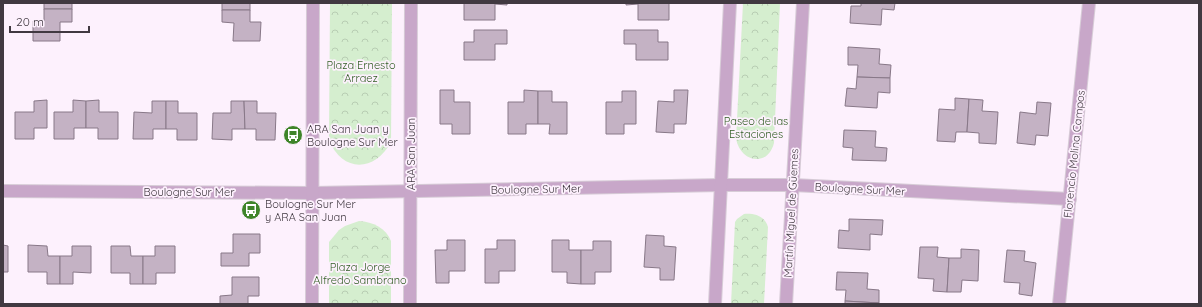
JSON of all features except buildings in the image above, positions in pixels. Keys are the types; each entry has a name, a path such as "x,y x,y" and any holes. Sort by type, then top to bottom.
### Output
{"street":[{"path":"312,304 313,3"},
{"name":"ARA San Juan","path":"410,304 411,3"},
{"path":"715,304 730,3"},
{"name":"Martín Miguel de Güemes","path":"786,304 803,3"},
{"name":"Florencio Molina Campos","path":"1060,304 1089,3"},
{"name":"Boulogne Sur Mer","path":"3,191 312,193 793,185 1070,199"}],"green space":[{"name":"Plaza Ernesto Arraez","path":"330,3 392,3 391,142 384,152 376,159 359,165 350,163 342,158 335,151 329,140"},
{"name":"Paseo de las Estaciones","path":"743,3 780,3 774,143 771,151 761,159 749,157 743,153 736,139"},
{"path":"744,214 759,216 767,223 768,227 764,304 731,304 735,222"},
{"name":"Plaza Jorge Alfredo Sambrano","path":"359,221 378,226 389,236 391,241 391,304 329,304 329,242 339,230"}],"place":[{"name":"ARA San Juan y Boulogne Sur Mer","path":"293,135"},
{"name":"Boulogne Sur Mer y ARA San Juan","path":"251,210"}]}
